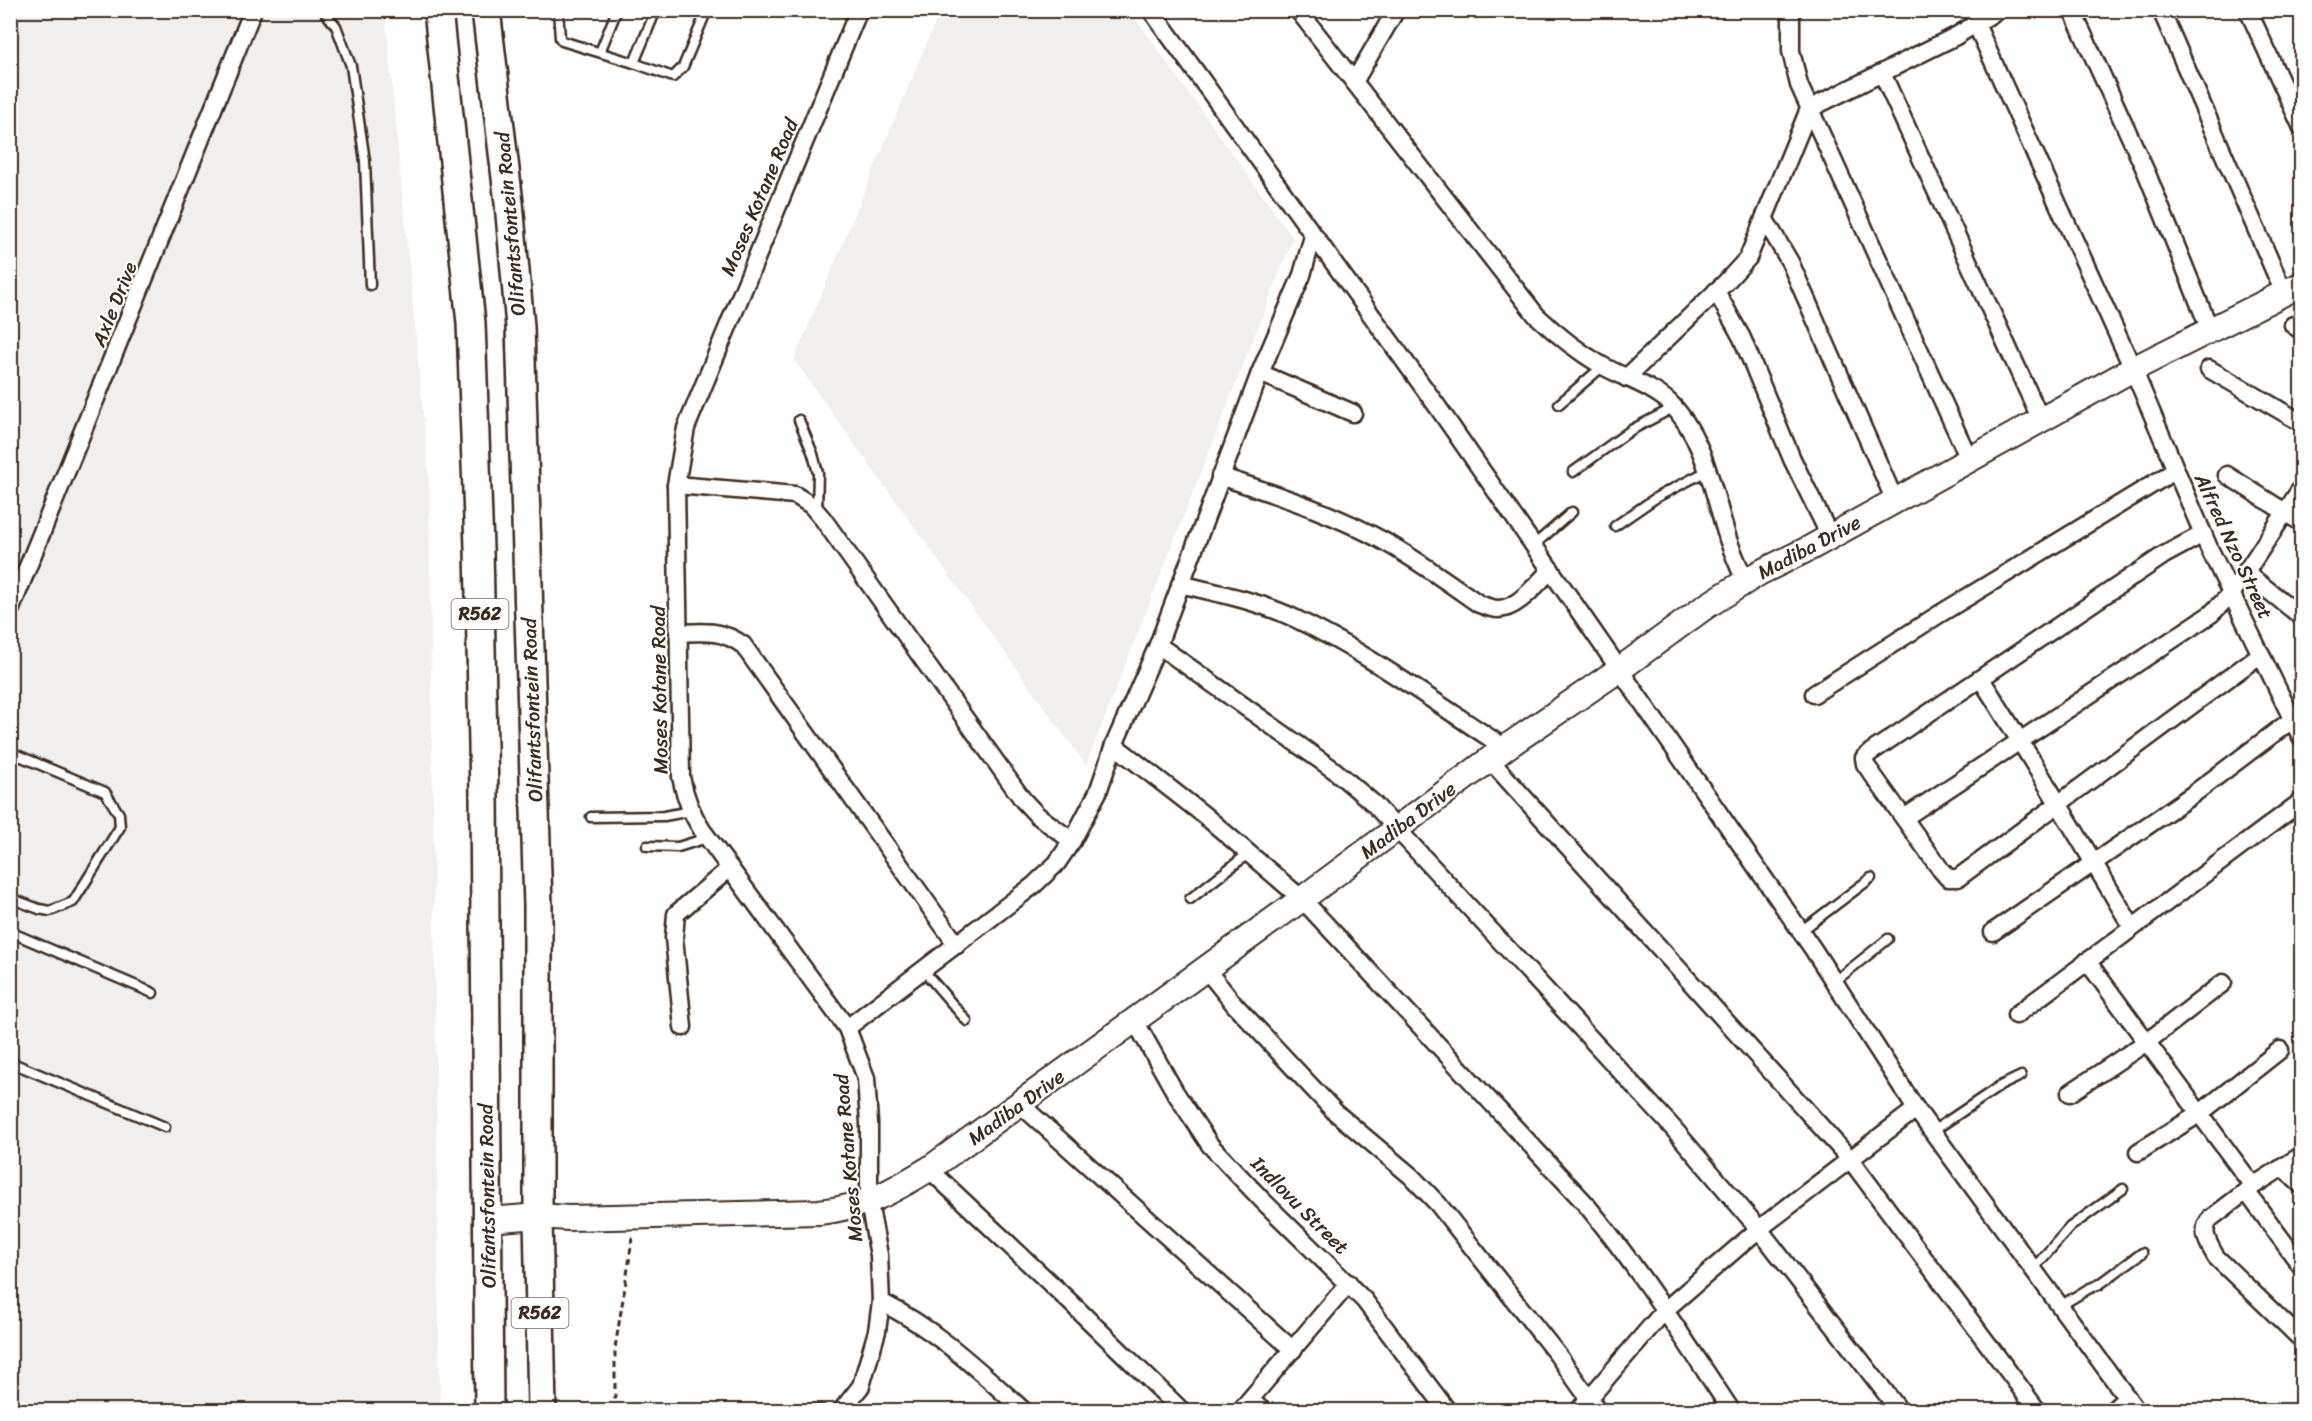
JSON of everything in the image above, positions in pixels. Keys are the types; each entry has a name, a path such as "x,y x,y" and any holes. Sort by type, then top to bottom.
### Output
{"main road":[{"name":"Olifantsfontein Road","path":"438,10 471,323 479,548 484,795 489,1410"},
{"name":"Olifantsfontein Road","path":"486,10 509,203 520,327 538,906 538,1216 542,1410"}],"street":[{"name":"Axle Drive","path":"10,611 253,10"},
{"name":"Moses Kotane Road","path":"842,1410 861,1386 877,1330 881,1302 879,1255 869,1203 869,1124 866,1078 848,1028 730,868 691,811 681,777 676,485 681,446 686,428 859,10"},
{"path":"1151,10 1437,406 1534,545 1801,931 1916,1109 2131,1404 2113,1410"},
{"path":"1354,82 1396,10"},
{"path":"1791,10 1791,51 1799,85 1969,459"},
{"path":"2072,10 2146,174 2210,330"},
{"path":"2161,10 2293,288"},
{"path":"2248,10 2301,128"},
{"path":"1302,12 1536,315 1564,341 1603,366 1668,402 1685,423 1707,471 1729,542 1745,582"},
{"path":"1626,378 1738,271 1748,258 1809,110 1976,24 1993,12"},
{"name":"Alfred Nzo Street","path":"1976,24 2133,369 2203,534 2284,699 2297,713 2301,739"},
{"path":"1882,73 2041,420"},
{"path":"1764,218 1790,262 1895,501"},
{"path":"848,1028 1034,885 1057,863 1072,842 1098,792 1114,745 1158,645 1220,476 1302,275 1313,236"},
{"name":"Madiba Drive","path":"488,1220 538,1216 819,1212 869,1203 929,1169 1302,899 1497,753 1620,669 1705,607 1745,582 2133,369 2293,288"},
{"path":"1716,291 1742,338 1792,459 1830,536"},
{"path":"2210,369 2301,423"},
{"path":"1260,374 1353,413"},
{"path":"1814,694 2176,470"},
{"path":"2227,475 2301,523"},
{"path":"1220,476 1299,503 1358,528 1406,555 1479,604 1496,609 1506,608 1518,601 1551,570"},
{"path":"676,485 795,495 811,505 1023,800 1037,815 1072,842"},
{"path":"1904,818 2211,614 2232,593 2301,487"},
{"path":"2203,534 2164,555 1864,758 1865,764 1941,870 1948,878 1958,878 2261,654"},
{"path":"2245,572 2301,617"},
{"path":"1180,584 1234,597 1293,618 1356,651 1497,753 1850,1159 2037,1410"},
{"path":"678,633 715,632 731,636 742,645 957,945"},
{"path":"1158,645 1334,770 1373,803 1613,1061 1759,1229 1899,1410"},
{"path":"1981,679 2020,739 2059,804 2067,822 2132,927"},
{"path":"1993,932 2192,795 2297,713"},
{"path":"1114,745 1204,815 1302,899 1584,1202 1665,1310 1731,1410"},
{"path":"2016,1016 2301,801"},
{"path":"683,1027 674,938 676,914 730,868"},
{"path":"2087,961 2148,1041 2301,1267"},
{"path":"1205,968 1234,1004 1335,1112 1412,1176 1438,1204 1557,1354 1588,1407 1665,1310 1759,1229 1916,1109"},
{"path":"2070,1093 2148,1041 2223,983"},
{"name":"Indlovu Street","path":"1136,1020 1175,1092 1210,1145 1263,1201 1364,1300 1447,1410"},
{"path":"2138,1152 2199,1114 2280,1050"},
{"path":"1020,1104 1293,1350"},
{"path":"2301,1155 2249,1188 2206,1224 2204,1231 2216,1257 2301,1340"},
{"path":"2283,1167 2301,1186"},
{"path":"929,1169 1181,1410"},
{"path":"1251,1407 1293,1350 1348,1283"},
{"path":"881,1302 912,1317 945,1340 1023,1410"}],"lane":[{"path":"323,10 336,26 351,66 366,161 370,285"},
{"path":"558,10 562,41 673,77 683,66 707,10"},
{"path":"600,52 617,10"},
{"path":"634,63 656,10"},
{"path":"1559,404 1603,366"},
{"path":"1573,472 1631,430 1673,408"},
{"path":"799,420 818,473 817,512"},
{"path":"1615,526 1657,497 1707,471"},
{"path":"1534,545 1572,512"},
{"path":"10,752 105,792 119,814 120,827 73,902 50,911 10,898"},
{"path":"591,817 664,816 691,811"},
{"path":"647,846 678,847 708,837"},
{"path":"1190,899 1249,853"},
{"path":"1801,931 1870,878"},
{"path":"10,932 153,993"},
{"path":"1834,982 1888,939"},
{"path":"923,970 967,1021"},
{"path":"10,1062 165,1127"},
{"path":"1933,1131 2000,1086 2021,1077"},
{"path":"2032,1269 2070,1227 2123,1189"},
{"path":"2060,1306 2100,1284 2142,1253"},
{"path":"757,1410 822,1410"}],"path":[{"path":"615,1410 615,1348 629,1262 633,1216"}],"shaded area":[{"path":"10,11 385,11 429,476 440,1410 11,1410"},
{"path":"940,11 1130,11 1293,238 1086,765 794,360"}]}
